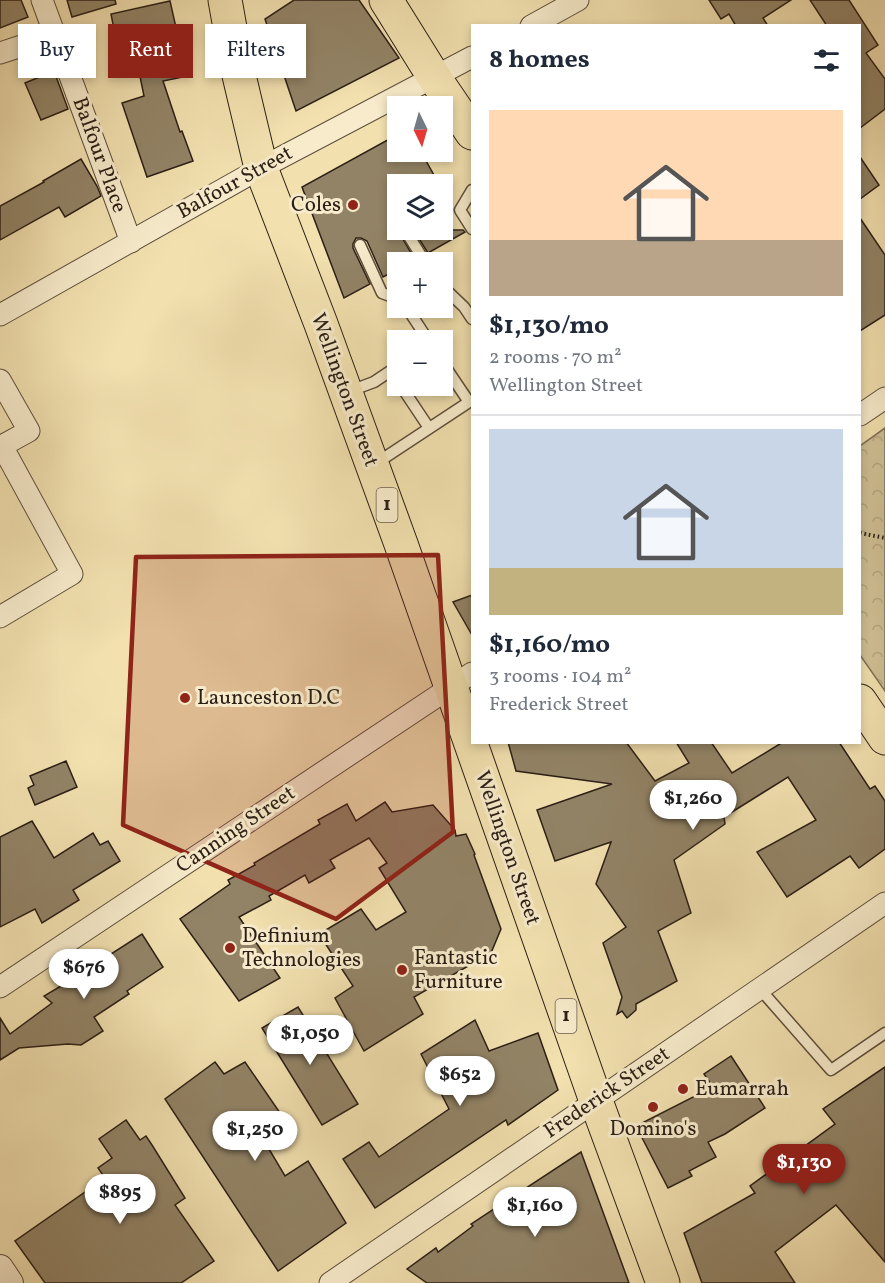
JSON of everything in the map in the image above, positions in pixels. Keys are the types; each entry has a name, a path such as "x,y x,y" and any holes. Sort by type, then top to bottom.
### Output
{"highway":[{"name":"Wellington Street","path":"225,0 237,66 261,168 373,466 462,680 471,708"},
{"path":"386,0 471,132"},
{"path":"861,702 885,738"},
{"name":"Wellington Street","path":"482,744 596,1101 663,1283"}],"street":[{"name":"Balfour Place","path":"42,0 51,24"},
{"path":"535,24 578,0"},
{"path":"0,53 18,47"},
{"name":"Balfour Street","path":"0,315 261,168 471,58"},
{"name":"Balfour Place","path":"71,78 131,242"},
{"path":"0,380 29,431 1,446 72,574 0,617"},
{"path":"861,414 885,398"},
{"name":"Canning Street","path":"0,987 462,680"},
{"name":"Frederick Street","path":"330,1283 885,903"},
{"path":"0,1269 10,1283"}],"lane":[{"path":"471,192 460,210 471,227"},
{"path":"360,245 382,293 387,295"},
{"path":"453,294 468,304"},
{"path":"346,392 374,382 387,374"},
{"path":"373,466 471,400 453,376"},
{"path":"408,396 429,428"},
{"path":"760,989 831,1070 885,1033"}],"path":[{"path":"861,533 885,538"}],"highlighted area":[{"path":"438,555 453,832 336,919 123,825 136,557"}],"green space":[{"path":"885,428 885,691 861,656 861,445"}],"building":[{"path":"0,0 21,0 28,17 0,28"},
{"path":"67,0 115,0 116,4 72,17"},
{"path":"294,0 359,0 399,58 296,111 285,78 306,78 306,24 267,24 265,19"},
{"path":"709,0 791,0 763,18 767,24 735,24 729,14 721,19"},
{"path":"810,0 849,0 878,45 866,53 885,79 885,109 861,127 861,24 826,24"},
{"path":"170,1 175,24 113,24 111,14"},
{"path":"37,78 57,78 68,109 41,120 25,83"},
{"path":"140,78 178,78 163,81 180,132 182,131 193,161 147,177 122,103 144,96"},
{"name":"Coles","path":"387,140 387,162 427,162 433,174 387,174 387,240 404,240 410,252 387,252 387,275 383,277 367,241 356,238 353,248 370,284 344,298 302,187"},
{"path":"861,158 879,185 861,198"},
{"path":"81,159 101,196 65,217 59,207 0,240 0,206"},
{"path":"861,219 885,255 885,315 861,330"},
{"name":"Coles","path":"453,230 465,232 453,239"},
{"name":"Coles","path":"420,240 451,240 430,252 427,252"},
{"path":"471,595 471,633 453,602"},
{"path":"509,744 627,744 655,781 689,763 677,744 712,744 732,773 780,744 840,744 870,789 875,786 885,801 885,849 859,868 850,856 787,897 757,852 816,820 788,777 724,817 725,824 674,860 691,913 658,931 677,981 636,1004 636,1010 627,1018 622,1011 617,1014 622,997 603,943 626,927 596,884 611,842 555,861 537,810 612,784 516,771"},
{"path":"66,761 77,787 35,805 28,788 34,785 30,776"},
{"path":"385,802 392,812 433,805 455,830 456,836 466,834 501,929 491,953 414,997 423,1014 364,1051 335,998 353,986 319,934 361,909 376,930 406,912 379,868 387,863 369,838 330,860 335,868 309,883 305,875 269,896 271,900 239,917 280,978 239,1001 180,919 230,884 228,880 320,824 318,820 347,804 356,821"},
{"path":"32,821 54,858 93,833 100,845 108,841 120,861 73,890 79,900 42,923 35,909 0,927 0,837"},
{"path":"142,934 163,967 127,991 129,994 94,1017 103,1031 81,1045 19,1048 0,1060 0,1018 10,1034 52,1003 44,996"},
{"path":"298,1007 358,1104 322,1125 262,1028"},
{"path":"475,1020 489,1051 538,1033 558,1090 508,1125 506,1120 375,1208 343,1159 369,1142 379,1157 449,1109 421,1054"},
{"path":"731,1056 765,1108 725,1134 708,1142 716,1157 689,1171 692,1176 668,1188 636,1126 713,1087 704,1074"},
{"path":"215,1062 224,1074 245,1062 289,1126 263,1139 285,1176 308,1161 346,1223 278,1271 165,1099"},
{"path":"885,1067 885,1262 836,1205 775,1252 795,1283 702,1283 684,1233 755,1193 750,1186 835,1124 823,1109"},
{"path":"126,1120 140,1140 146,1136 152,1145 185,1198 175,1205 214,1261 181,1283 45,1283 15,1241 105,1178 98,1168 112,1158 99,1139"},
{"path":"581,1152 629,1283 427,1283 407,1269 436,1248 438,1252 473,1226 471,1224"}],"place":[{"name":"Coles","path":"353,205"},
{"name":"Launceston D.C","path":"185,698"},
{"name":"Definium Technologies","path":"230,948"},
{"name":"Fantastic Furniture","path":"402,970"},
{"name":"Eumarrah","path":"683,1089"},
{"name":"Domino's","path":"653,1107"}]}
